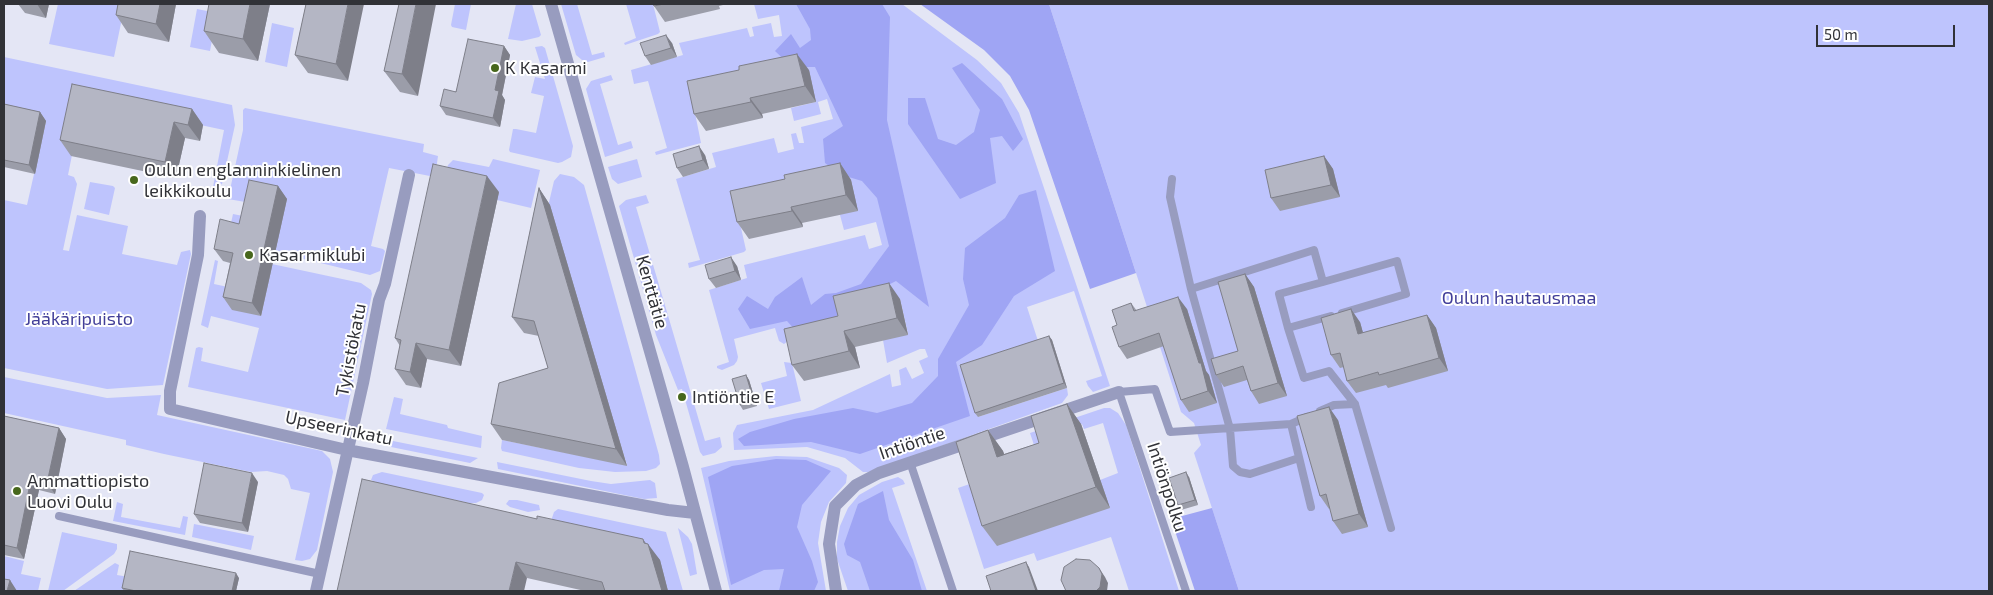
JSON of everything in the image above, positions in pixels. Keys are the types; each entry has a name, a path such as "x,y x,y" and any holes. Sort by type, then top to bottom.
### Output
{"street":[{"name":"Kenttätie","path":"551,4 716,591"},
{"name":"Tykistökatu","path":"316,591 363,383 379,300 385,284 409,175"},
{"name":"Upseerinkatu","path":"200,216 198,255 170,391 170,409 347,450 668,510 695,513"},
{"name":"Intiöntie","path":"836,591 829,544 835,506 856,485 879,473 910,462 1119,392"}],"lane":[{"path":"1172,179 1170,198 1191,289 1230,429 1232,466 1240,472 1250,474 1299,458"},
{"path":"1191,289 1314,250 1323,282"},
{"path":"1288,328 1406,294 1397,261 1279,294 1288,328 1304,378 1329,371 1355,404 1391,528"},
{"path":"1119,392 1155,389 1170,432 1291,424 1334,405 1355,404"},
{"name":"Intiönpolku","path":"1119,392 1186,591"},
{"path":"1291,424 1311,507"},
{"path":"910,462 953,591"},
{"path":"60,516 320,574"}],"green space":[{"path":"58,4 125,4 114,57 49,44"},
{"path":"455,4 471,4 466,30 452,27 451,25"},
{"path":"516,4 532,4 541,35 539,37 522,41 508,39"},
{"path":"561,4 577,4 592,55 604,52 605,57 588,62 576,55"},
{"path":"626,4 653,4 660,32 625,45 624,43 636,38"},
{"path":"754,4 902,4 977,60 1001,83 1019,113 1110,386 1093,392 1086,381 1102,376 1074,291 1027,307 1039,344 978,417 1067,388 1068,395 1062,403 868,472 863,472 845,458 807,447 734,450 733,433 737,425 813,410 890,374 892,387 901,385 899,370 906,367 912,379 924,373 919,361 928,357 925,349 920,349 887,363 883,340 908,334 900,299 847,323 793,337 784,344 779,341 775,328 734,339 738,357 737,361 734,365 722,370 717,368 717,366 729,362 709,290 747,278 744,265 865,235 869,249 882,245 876,222 844,230 840,215 739,219 746,250 744,252 689,268 688,263 700,260 676,179 716,167 712,153 774,138 778,153 794,149 791,134 796,133 799,143 804,143 801,127 833,119 827,99 818,102 821,114 794,121 791,108 816,102 695,113 701,143 656,155 655,152 667,148 648,81 634,84 631,70 683,55 679,43 747,28 750,37 754,36 752,27 771,23 774,37 782,36 779,15 758,19"},
{"name":"Oulun hautausmaa","path":"1049,4 1989,4 1989,591 1239,591 1194,453 1201,445 1194,423 1181,412"},
{"path":"197,9 217,13 210,51 190,47"},
{"path":"272,23 294,28 287,67 265,62"},
{"path":"542,46 545,48 573,146 571,157 558,163 510,152 509,150 513,129 536,133 544,96 531,93 535,77 545,79 535,47"},
{"name":"Jääkäripuisto","path":"4,57 232,105 235,125 222,184 213,187 224,130 83,100 68,175 74,177 77,184 63,250 69,251 77,215 128,226 122,254 177,265 181,252 190,250 191,254 163,385 107,389 4,368 4,200 27,205 46,121 4,112"},
{"path":"611,75 613,80 600,84 618,145 631,141 633,148 605,157 586,89 591,81"},
{"path":"245,108 424,144 423,152 438,156 435,177 389,168 371,246 385,251 380,271 370,275 275,252 248,236 229,232 233,214 248,217 251,203 228,199 243,130 243,110"},
{"path":"493,159 540,170 531,208 497,200 444,180 448,165 453,160 489,167"},
{"path":"637,159 642,177 618,184 612,179 608,167"},
{"path":"560,174 574,177 584,185 659,455 660,464 656,468 646,471 615,472 579,468 502,451 501,448 502,440 627,465 546,215 554,181"},
{"path":"90,182 115,188 109,215 84,209"},
{"path":"646,195 649,203 636,207 705,441 720,437 722,447 715,453 703,456 700,452 682,389 678,390 656,335 619,206 626,200"},
{"path":"215,260 218,261 214,284 237,289 261,316 272,264 361,283 371,290 372,294 345,420 188,387 196,348 199,347 203,348 201,361 248,372 259,328 211,316 208,328 201,325"},
{"path":"784,362 792,363 801,401 769,409 761,383 787,376"},
{"path":"4,377 107,398 161,395 157,415 322,451 330,459 333,472 317,550 310,559 295,560 310,493 291,489 288,479 284,475 267,471 251,472 164,454 126,445 126,440 4,413"},
{"path":"394,397 403,399 400,414 447,425 448,428 482,436 481,448 386,429"},
{"path":"1104,408 1110,408 1118,413 1126,425 1179,591 1129,591 1111,537 1037,561 1034,553 984,569 958,488 1028,464 1110,508 1100,480 1118,473 1103,423 1084,429 1082,424 1045,436 1047,441 1034,445 1030,433"},
{"path":"386,440 478,458 470,463 391,447 385,445"},
{"path":"776,456 807,457 839,468 847,475 846,483 829,502 821,522 818,543 826,591 730,591 701,468 729,461"},
{"path":"497,462 611,484 650,480 655,483 657,498 644,499 498,469"},
{"path":"382,472 482,493 484,495 482,500 476,503 469,503 371,480 373,475"},
{"path":"898,477 905,484 892,488 927,591 848,591 837,559 837,542 840,526 848,508 859,495 882,482"},
{"path":"509,500 539,505 540,510 528,512 510,507 506,504"},
{"path":"117,502 123,504 121,517 180,528 183,516 188,517 185,535 113,521"},
{"path":"558,509 666,532 683,591 668,591 551,521 554,512"},
{"path":"194,524 254,536 251,550 192,537"},
{"path":"678,528 688,537 692,544 697,574 690,576"},
{"path":"62,532 117,544 117,549 114,554 63,591 48,591"},
{"path":"4,556 24,561 21,574 41,578 38,591 17,591 4,588"},
{"path":"115,563 119,565 117,575 129,577 126,591 74,591"}],"shaded area":[{"path":"796,4 882,4 890,17 887,120 929,307 896,281 841,309 833,322 796,331 787,321 750,329 738,309 747,296 768,309 775,297 802,277 811,305 825,294 836,293 861,284 889,246 877,198 862,181 842,175 825,163 823,139 843,126 815,67 792,67 775,51 791,34 800,48 811,40 810,29"},
{"path":"920,4 1049,4 1136,273 1090,289 1029,110 1010,76 984,50"},
{"path":"962,63 1002,99 1023,139 1013,151 1002,136 990,138 996,183 960,199 908,124 908,98 925,98 938,139 956,145 974,132 980,110 952,68"},
{"path":"1036,190 1055,271 1014,296 982,345 956,362 970,416 860,454 811,442 744,446 738,439 750,432 794,419 853,408 877,413 912,403 938,376 938,359 969,305 963,279 965,248 1005,218 1019,195"},
{"path":"776,459 806,460 831,471 802,505 797,527 812,561 818,582 814,591 779,591 784,569 764,570 731,585 708,477 732,466"},
{"path":"883,491 889,520 913,560 922,591 870,591 860,562 847,555 844,544 858,504"},
{"path":"1212,508 1239,591 1195,591 1171,519"}],"building":[{"path":"118,4 160,4 156,24 116,15"},
{"path":"209,4 250,4 243,39 204,31"},
{"path":"306,4 348,4 336,64 295,55"},
{"path":"399,4 416,4 402,74 384,71"},
{"path":"666,35 671,48 645,56 640,43"},
{"path":"468,39 504,46 495,90 499,91 493,118 440,106 444,89 456,92"},
{"path":"797,54 805,86 750,98 751,102 694,114 687,81 739,70 739,66"},
{"path":"72,84 192,109 188,125 174,122 165,162 60,140"},
{"path":"4,104 40,112 29,165 4,160"},
{"path":"699,146 703,160 677,168 673,154"},
{"path":"1324,156 1331,185 1271,198 1265,170"},
{"path":"840,163 846,195 791,207 792,211 737,222 730,191 785,179 784,175"},
{"path":"433,164 487,176 449,350 416,343 410,372 395,369 401,340 395,338"},
{"path":"249,180 278,186 252,303 223,297 233,253 214,249 220,219 239,224"},
{"path":"539,188 616,449 491,424 499,383 548,368 534,321 512,317"},
{"path":"731,257 735,271 709,279 705,265"},
{"path":"1245,274 1278,383 1251,391 1243,366 1216,375 1211,359 1238,351 1218,282"},
{"path":"889,283 897,318 844,331 849,351 792,365 784,329 838,316 833,296"},
{"path":"1178,297 1199,363 1201,363 1208,391 1181,400 1159,333 1119,347 1112,327 1117,325 1112,310 1131,303 1134,311"},
{"path":"1351,309 1358,334 1427,315 1439,358 1379,375 1378,372 1347,381 1340,353 1331,355 1321,318"},
{"path":"1049,336 1064,383 975,413 960,365"},
{"path":"746,375 754,401 740,405 732,379"},
{"path":"1067,404 1096,487 982,526 956,442 988,430 997,457 1039,443 1031,416"},
{"path":"1329,407 1359,514 1333,521 1326,494 1320,496 1297,416"},
{"name":"Ammattiopisto Luovi Oulu","path":"4,416 59,428 47,483 31,479 17,548 4,545"},
{"path":"204,463 252,473 242,523 194,514"},
{"path":"1186,472 1195,500 1178,505 1169,478"},
{"path":"362,479 537,519 537,516 643,539 644,543 648,544 662,591 605,591 602,582 516,562 509,591 337,591"},
{"path":"130,551 236,573 232,591 136,591 122,588"},
{"path":"1076,559 1090,560 1099,568 1102,574 1100,587 1096,591 1066,591 1061,580 1064,567"},
{"path":"1026,562 1036,591 991,591 986,576"},
{"path":"4,579 10,580 7,591 4,591"}],"place":[{"name":"K Kasarmi","path":"495,68"},
{"name":"Oulun englanninkielinen leikkikoulu","path":"134,180"},
{"name":"Kasarmiklubi","path":"249,255"},
{"name":"Intiöntie E","path":"682,397"},
{"name":"Ammattiopisto Luovi Oulu","path":"17,491"}]}
